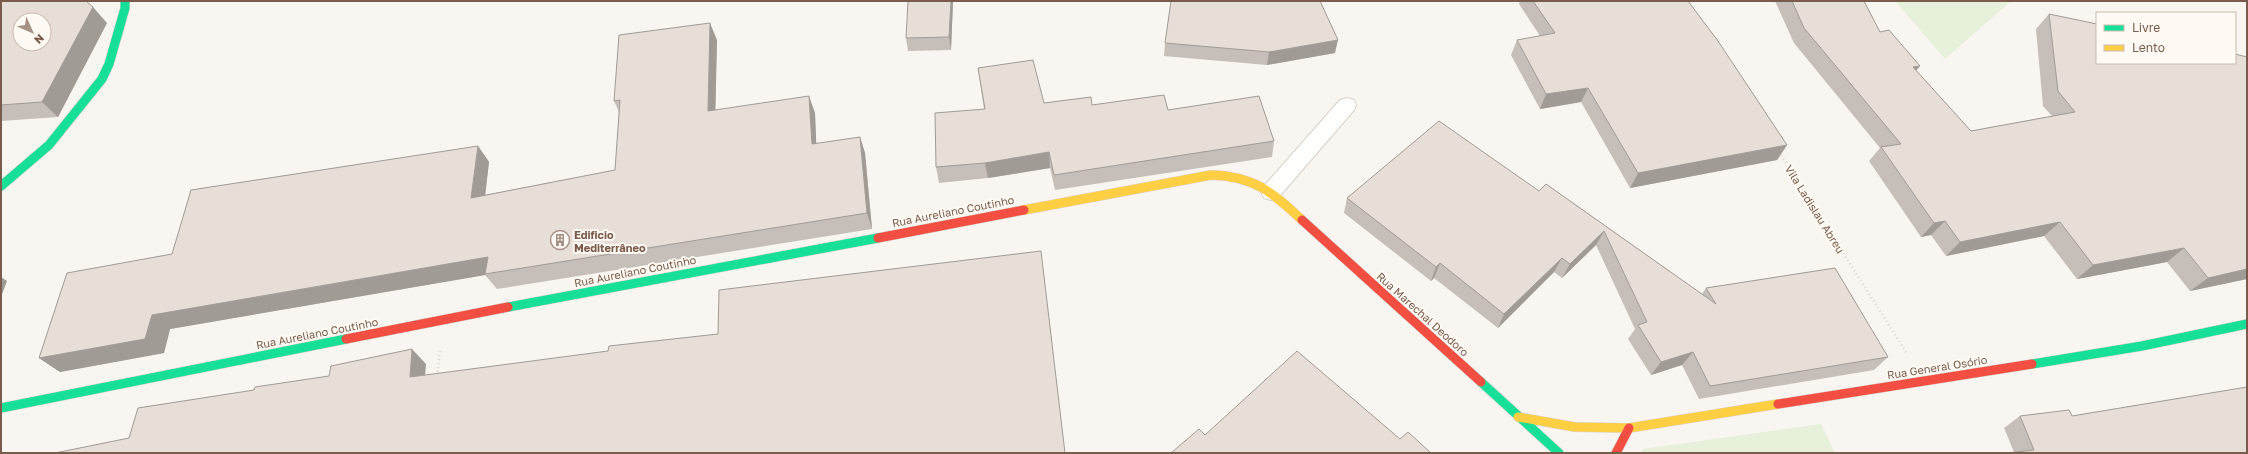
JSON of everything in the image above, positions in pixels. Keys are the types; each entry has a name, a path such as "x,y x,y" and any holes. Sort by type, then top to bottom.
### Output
{"main road":[{"path":"1,186 49,145 102,79 109,64 125,8 125,1"},
{"name":"Rua Aureliano Coutinho","path":"1,408 445,319 1211,175 1231,174 1249,178 1271,192"},
{"name":"Rua Marechal Deodoro","path":"1271,192 1559,453"},
{"name":"Rua General Osório","path":"1518,417 1575,427 1629,428 2142,346 2247,324"},
{"path":"1616,453 1629,428"}],"lane":[{"path":"1271,192 1347,105"}],"path":[{"name":"Vila Ladislau Abreu","path":"1778,150 1924,382"},
{"path":"436,384 445,319"}],"green space":[{"path":"1895,1 2011,1 1945,59"},
{"path":"1821,424 1835,453 1642,453 1643,449"}],"building":[{"path":"1,1 86,1 93,7 42,102 1,105"},
{"path":"908,1 951,1 949,37 906,38"},
{"path":"1171,1 1320,1 1338,40 1269,52 1165,43"},
{"path":"1533,1 1688,1 1718,41 1787,145 1638,173 1588,88 1546,94 1517,40 1555,33"},
{"path":"1792,1 1864,1 1880,32 1889,30 1920,66 1913,67 1971,131 2075,112 2058,91 2049,14 2096,24 2096,64 2236,64 2236,54 2247,57 2247,269 2208,278 2184,248 2093,265 2060,222 1960,242 1945,221 1934,223 1881,147 1901,144 1804,28"},
{"path":"710,23 708,111 809,96 812,144 860,137 867,213 485,274 488,257 152,315 145,339 39,358 67,273 172,254 191,190 478,146 471,198 615,170 620,100 614,101 619,35"},
{"path":"1033,60 1044,103 1091,97 1092,105 1164,95 1168,110 1259,96 1274,141 1054,175 1049,152 985,163 936,167 935,113 985,109 978,68"},
{"path":"1439,121 1539,191 1546,184 1716,304 1706,288 1835,268 1888,357 1710,386 1693,352 1661,362 1638,325 1647,322 1604,231 1570,264 1562,258 1504,314 1440,263 1436,267 1347,198"},
{"path":"1041,251 1065,453 55,453 129,438 138,408 254,390 255,387 329,376 331,366 412,349 410,377 608,351 609,346 718,334 719,290"},
{"path":"1297,351 1400,439 1408,432 1431,453 1171,453 1199,429 1205,435"},
{"path":"2247,387 2247,453 2007,453 2034,450 2020,416 2069,410 2072,416"}],"traffic: fast":[{"path":"1,186 49,145 102,79 109,64 125,8 125,1"},
{"path":"508,307 878,238"},
{"path":"2032,364 2142,346 2247,324"},
{"path":"1,408 346,339"},
{"path":"1481,382 1559,453"}],"traffic: slow":[{"path":"1024,210 1211,175 1227,175 1240,177 1262,186 1302,220"},
{"path":"1518,417 1575,427 1629,428 1778,404"}],"traffic: jam":[{"path":"878,238 1024,210"},
{"path":"1302,220 1481,382"},
{"path":"346,339 508,307"},
{"path":"1778,404 2032,364"},
{"path":"1616,453 1629,428"}],"place":[{"name":"Edificio Mediterrâneo","path":"560,240"}]}
